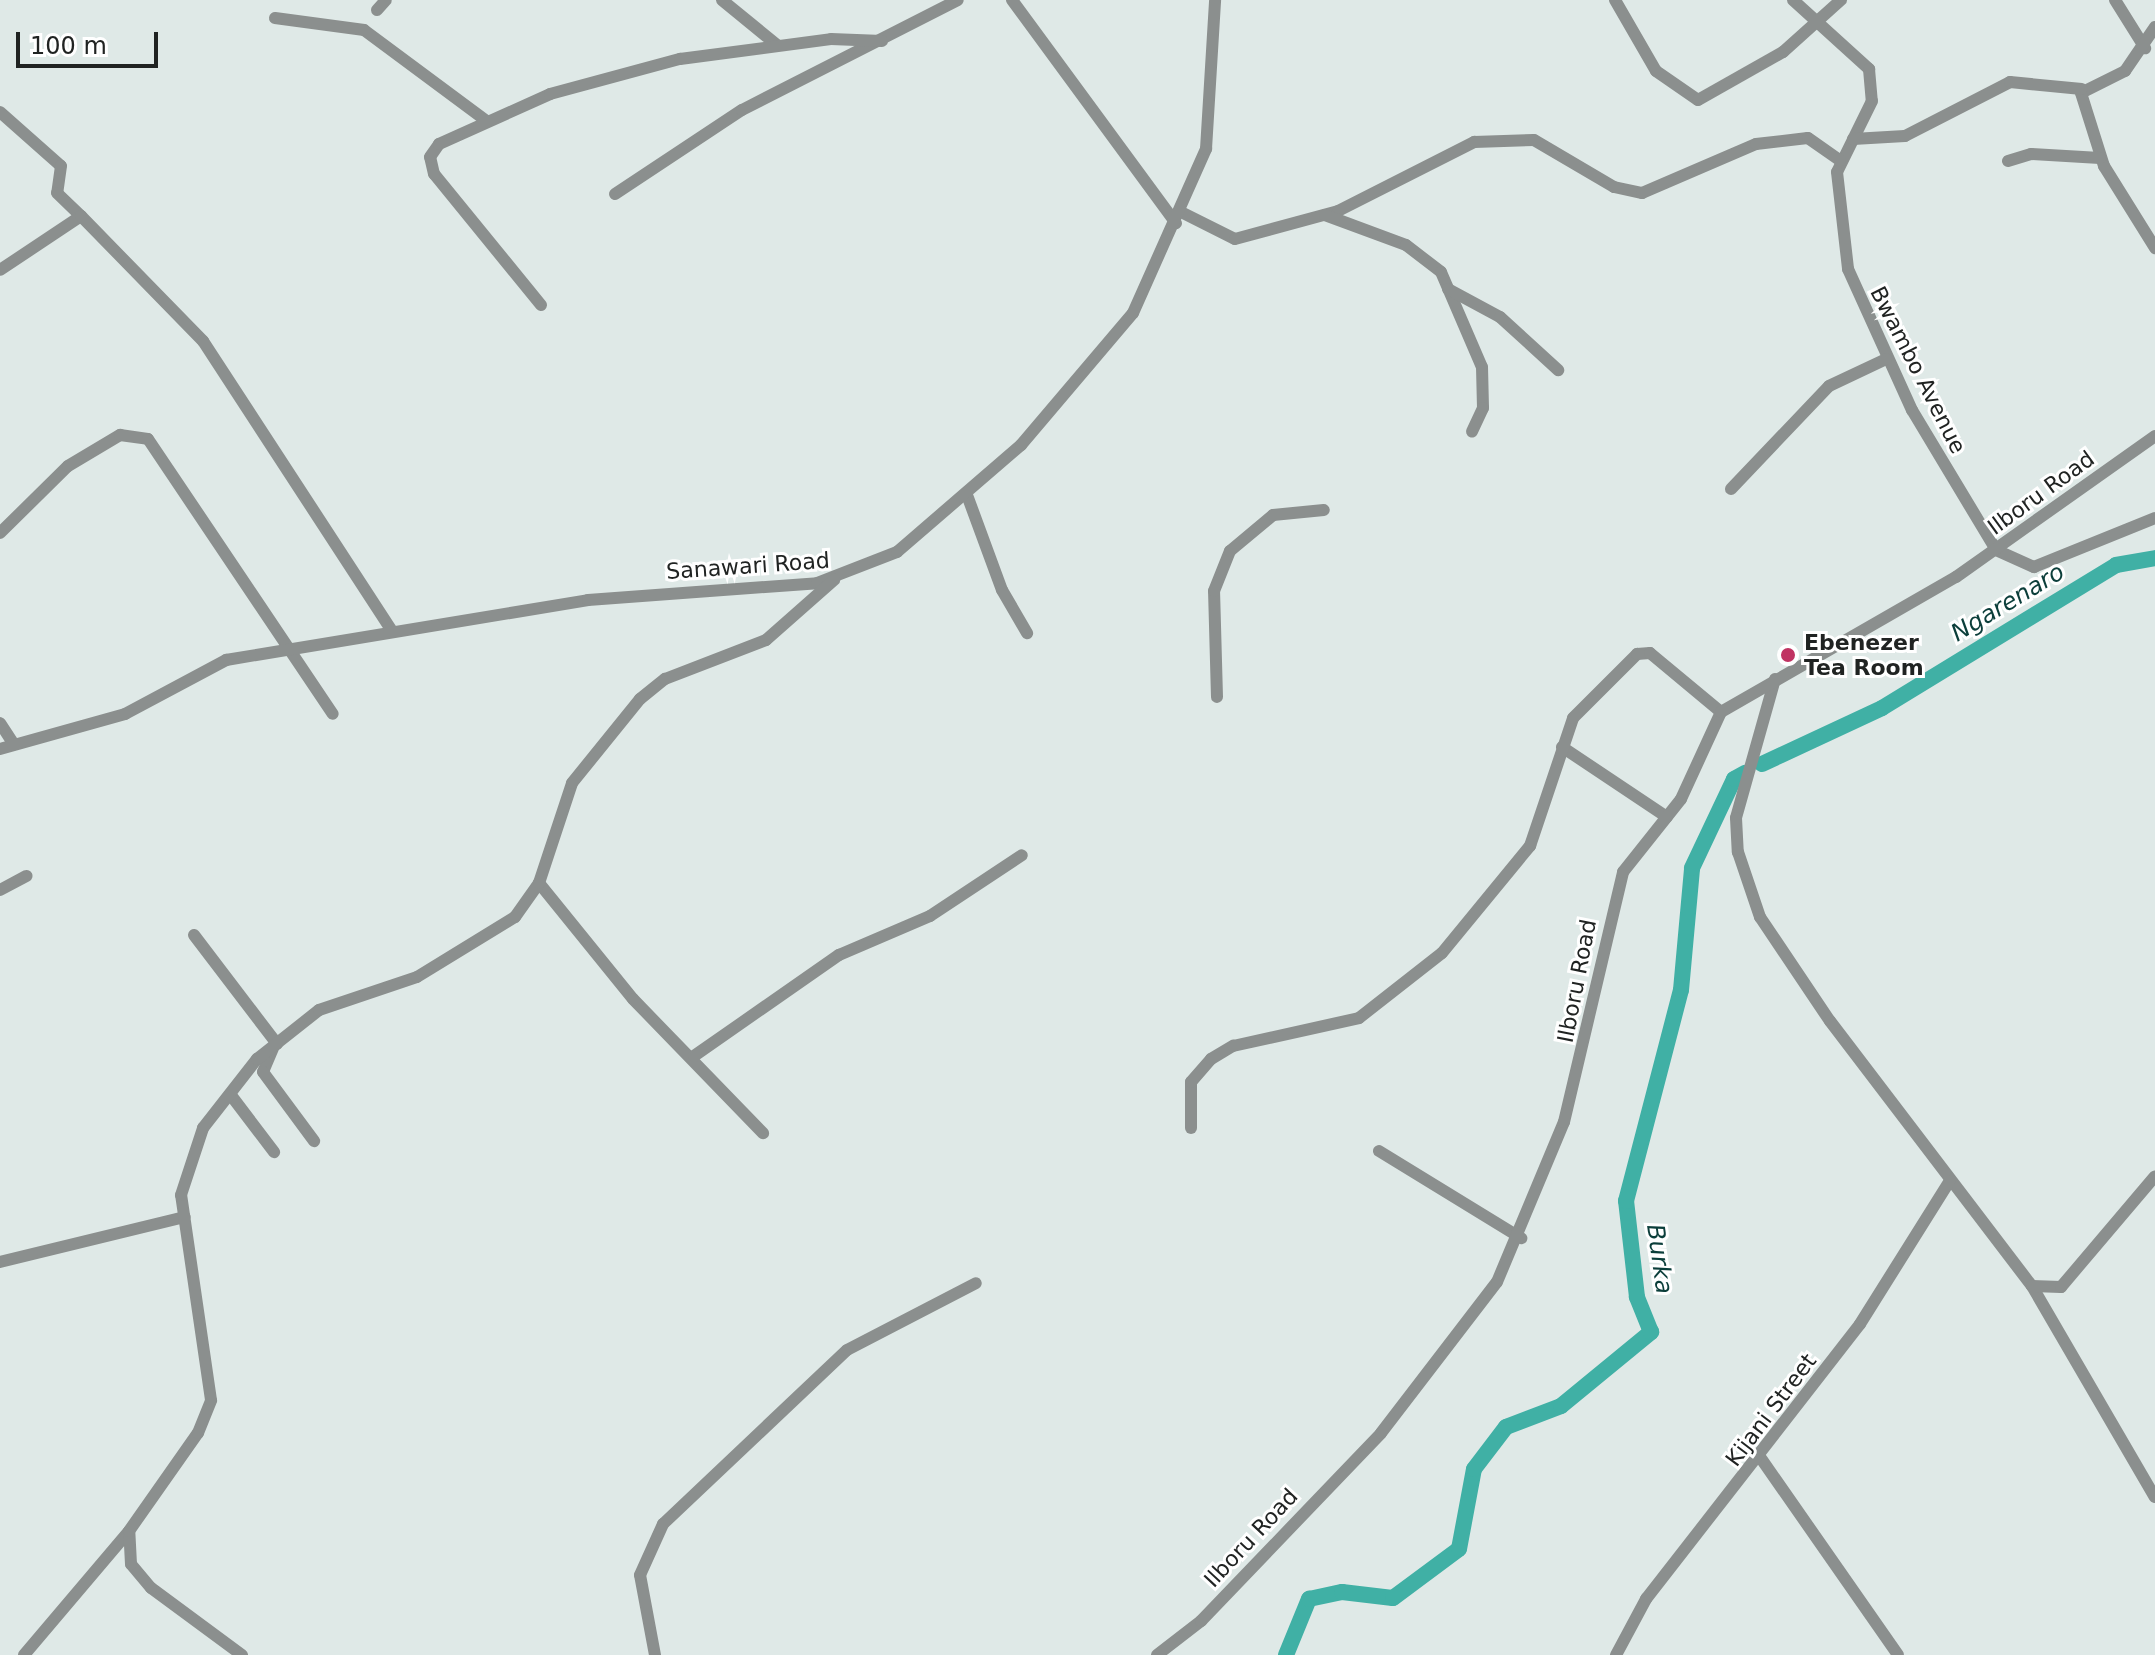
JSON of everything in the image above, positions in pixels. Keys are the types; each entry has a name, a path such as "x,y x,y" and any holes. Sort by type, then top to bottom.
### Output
{"street":[{"path":"377,10 386,0"},
{"path":"722,0 777,45"},
{"path":"615,194 742,110 958,0"},
{"path":"1012,0 1179,218 1230,240 1322,214 1474,142 1534,140 1614,187 1642,193 1756,144 1808,138 1840,160 1872,101 1869,69 1819,19 1793,0"},
{"name":"Sanawari Road","path":"0,749 125,714 226,660 391,629 707,587 834,580 905,547 967,495 1110,348 1179,218 1209,135 1215,0"},
{"path":"1615,0 1650,63 1694,100 1783,52 1841,0"},
{"path":"2115,0 2145,48"},
{"path":"275,18 364,30 485,120"},
{"path":"1853,139 1905,136 2010,82 2082,89 2119,75 2145,48 2155,27"},
{"path":"541,305 430,164 439,144 485,120 606,78 777,45 882,41"},
{"path":"2082,89 2100,158 2155,248"},
{"path":"0,112 61,166 57,193 203,341 391,629"},
{"path":"2008,161 2031,154 2100,158"},
{"name":"Bwambo Avenue","path":"1840,160 1840,235 1859,303 1886,359 1996,550"},
{"path":"1322,214 1406,245 1441,272 1482,367 1483,408 1472,432"},
{"path":"0,270 81,216"},
{"path":"1448,289 1500,317 1558,370"},
{"path":"1731,489 1829,386 1886,359"},
{"path":"0,533 68,466 120,435 140,435 292,647 333,714"},
{"name":"Ilboru Road","path":"1157,1655 1211,1610 1413,1398 1487,1299 1521,1238 1575,1083 1619,884 1667,817 1721,712 1775,679 1855,640 1996,550 2155,436"},
{"path":"967,495 1002,590 1027,633"},
{"path":"1217,697 1214,591 1230,551 1273,515 1324,510"},
{"path":"1996,550 2034,567 2155,518"},
{"path":"24,1655 129,1531 198,1433 211,1400 181,1195 203,1128 276,1045 319,1010 417,977 471,949 515,917 539,883 572,783 640,699 665,679 766,640 834,580"},
{"path":"1191,1128 1191,1082 1211,1059 1233,1046 1359,1018 1442,953 1530,846 1573,718 1646,651 1721,712"},
{"path":"1775,679 1736,818 1744,877 1769,933 1949,1182 2032,1286 2155,1497"},
{"path":"0,723 13,743"},
{"path":"1562,747 1667,817"},
{"path":"694,1056 839,955 930,916 1022,855"},
{"path":"0,890 26,876"},
{"path":"539,883 633,999 694,1056 719,1092 763,1133"},
{"path":"194,935 276,1045"},
{"path":"276,1045 263,1072 314,1141"},
{"path":"230,1094 274,1152"},
{"path":"1379,1151 1521,1238"},
{"path":"2032,1286 2061,1287 2155,1176"},
{"name":"Kijani Street","path":"1616,1655 1646,1599 1760,1457 1860,1324 1949,1182"},
{"path":"0,1262 185,1217"},
{"path":"655,1655 640,1575 663,1524 847,1350 976,1283"},
{"path":"1760,1457 1898,1655"},
{"path":"129,1531 131,1564 151,1588 242,1655"}],"waterway":[{"name":"Ngarenaro","path":"1762,764 1882,708 2116,565 2155,558"},
{"name":"Burka","path":"1286,1655 1309,1599 1342,1592 1393,1598 1459,1549 1474,1469 1506,1427 1561,1406 1651,1332 1637,1297 1626,1201 1681,990 1692,868 1734,779 1745,773"}],"place":[{"name":"Ebenezer Tea Room","path":"1788,655"}]}
